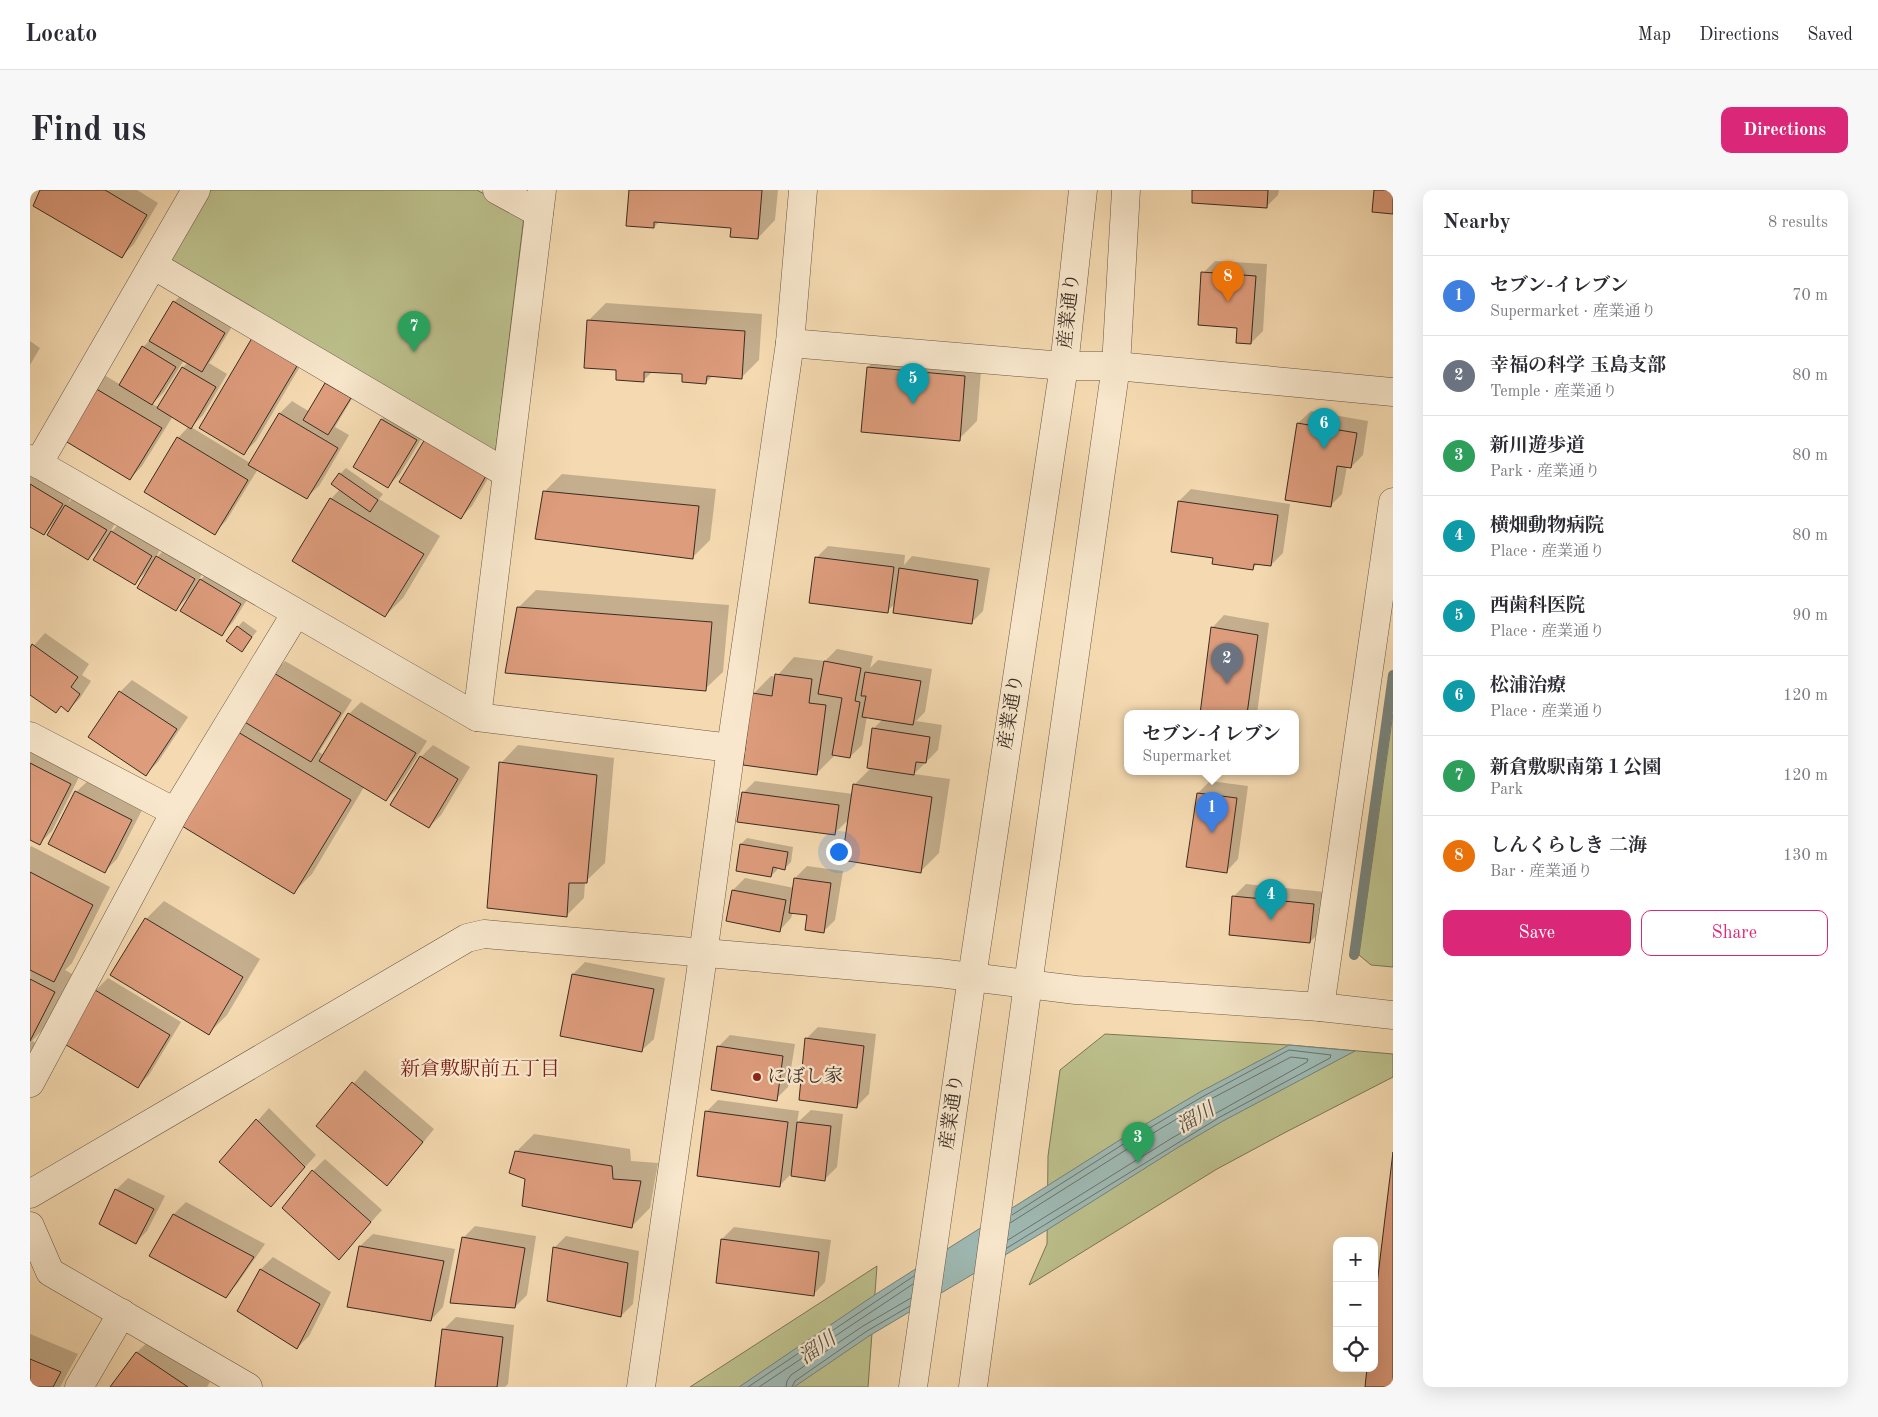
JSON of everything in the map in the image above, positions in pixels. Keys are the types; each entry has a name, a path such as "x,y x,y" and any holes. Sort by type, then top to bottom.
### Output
{"street":[{"path":"196,190 34,462 477,716 731,748"},
{"path":"477,716 540,202 497,190"},
{"path":"641,1387 790,343 803,190"},
{"name":"産業通り","path":"913,1387 972,977 1064,366 1083,190"},
{"path":"973,1387 1116,366 1126,190"},
{"path":"152,265 506,473"},
{"path":"790,343 1064,366 1116,366 1393,392"},
{"path":"1320,1007 1393,502"},
{"path":"30,1083 175,812 296,613"},
{"path":"30,736 175,812"},
{"path":"30,1194 467,938 484,934 940,973 1076,990 1393,1014"},
{"path":"30,1226 50,1272 248,1387"},
{"path":"79,1387 122,1313"}],"green space":[{"path":"204,190 477,190 524,216 495,456 163,259"},
{"path":"1393,713 1393,967 1371,965 1359,955"},
{"path":"1105,1034 1289,1045 1393,1054 1393,1077 1217,1169 1029,1285 1047,1244 1048,1156 1060,1070"},
{"path":"877,1266 868,1387 690,1387"}],"water":[{"name":"溜川","path":"1289,1045 1355,1051 1223,1121 1177,1148 1047,1230 869,1336 794,1387 739,1387 876,1294 1134,1131 1200,1092"}],"building":[{"path":"40,190 105,190 147,215 122,258 33,206"},
{"path":"629,190 762,190 758,239 730,237 731,228 654,222 654,228 626,226"},
{"path":"1192,190 1268,190 1267,208 1192,203"},
{"path":"1374,190 1393,190 1393,214 1372,212"},
{"path":"1201,272 1256,276 1251,344 1236,343 1237,328 1198,325"},
{"path":"173,301 225,333 202,372 149,341"},
{"path":"587,320 745,331 742,379 707,376 706,384 682,382 682,374 644,372 644,382 616,380 616,370 584,368"},
{"path":"252,338 297,366 244,455 199,428"},
{"path":"142,346 176,367 152,405 119,385"},
{"path":"182,367 216,387 191,429 157,408"},
{"path":"867,367 965,376 960,441 861,432"},
{"path":"325,383 351,398 328,435 303,420"},
{"path":"88,384 162,428 130,480 57,436"},
{"path":"279,413 338,448 307,499 248,465"},
{"path":"381,419 417,440 388,488 353,467"},
{"path":"1297,423 1357,433 1351,468 1337,466 1331,507 1285,500"},
{"path":"177,437 248,480 215,535 144,492"},
{"path":"425,439 486,476 461,519 399,482"},
{"path":"339,473 378,500 370,512 331,484"},
{"path":"30,484 63,504 44,535 30,527"},
{"path":"543,491 699,506 693,559 535,539"},
{"path":"330,498 424,554 385,617 292,561"},
{"path":"1178,501 1278,515 1271,566 1254,564 1253,570 1212,564 1213,558 1171,552"},
{"path":"65,505 107,530 88,560 47,535"},
{"path":"111,531 152,556 135,585 93,560"},
{"path":"156,556 195,579 176,611 137,588"},
{"path":"815,557 894,567 888,613 809,603"},
{"path":"899,568 978,580 972,624 893,613"},
{"path":"200,579 241,604 222,636 180,611"},
{"path":"517,607 712,622 706,691 505,673"},
{"path":"237,626 252,637 242,652 226,641"},
{"path":"1211,627 1258,635 1248,710 1201,710"},
{"path":"32,644 78,677 71,687 80,694 68,712 61,706 56,713 30,695 30,648"},
{"path":"824,661 861,668 855,701 860,702 850,758 832,755 842,698 818,694"},
{"path":"272,672 341,713 311,762 243,721"},
{"path":"865,672 921,681 913,725 862,717 866,696 861,696"},
{"path":"775,674 812,679 809,703 826,705 817,775 743,765 752,693 772,696"},
{"path":"119,691 177,729 146,776 88,737"},
{"path":"348,713 416,753 386,801 319,761"},
{"path":"872,728 930,737 926,763 916,762 914,775 867,768"},
{"path":"233,729 351,800 294,894 177,823"},
{"path":"420,756 458,779 429,828 390,805"},
{"path":"499,762 597,775 587,883 569,883 567,917 487,908"},
{"path":"30,763 71,784 40,845 30,840"},
{"path":"853,784 932,797 921,873 842,860"},
{"path":"75,791 132,820 105,873 48,844"},
{"path":"742,792 839,805 835,835 737,822"},
{"path":"1197,793 1237,798 1227,873 1186,867"},
{"path":"740,844 788,852 785,870 773,867 771,877 736,871"},
{"path":"30,872 93,905 54,982 30,970"},
{"path":"794,878 831,883 824,933 805,930 807,915 789,913"},
{"path":"732,890 786,900 780,932 726,921"},
{"path":"1232,896 1314,904 1310,943 1229,935"},
{"path":"145,918 243,977 209,1035 110,975"},
{"path":"572,974 654,989 642,1052 560,1036"},
{"path":"30,979 55,992 30,1041"},
{"path":"95,990 170,1035 138,1088 63,1043"},
{"path":"805,1038 864,1046 857,1108 799,1100"},
{"path":"717,1046 783,1056 777,1101 711,1090"},
{"path":"352,1082 423,1142 387,1186 316,1126"},
{"path":"705,1111 788,1122 780,1187 697,1176"},
{"path":"256,1119 305,1167 271,1207 219,1162"},
{"path":"797,1122 831,1126 825,1181 791,1176"},
{"path":"515,1151 612,1166 613,1179 641,1181 632,1228 522,1206 525,1179 509,1173"},
{"path":"1393,1152 1393,1387 1365,1387 1367,1372 1378,1372 1378,1276"},
{"path":"312,1170 371,1222 339,1260 282,1208"},
{"path":"115,1189 154,1209 136,1244 99,1224"},
{"path":"173,1214 254,1257 226,1298 149,1256"},
{"path":"462,1237 525,1248 515,1308 450,1303"},
{"path":"721,1239 819,1252 814,1296 716,1283"},
{"path":"359,1246 444,1261 431,1321 347,1307"},
{"path":"553,1247 628,1263 621,1317 547,1301"},
{"path":"260,1269 320,1304 297,1349 237,1311"},
{"path":"442,1329 503,1337 497,1387 435,1387"},
{"path":"136,1352 188,1387 110,1387"},
{"path":"30,1359 61,1372 53,1387 30,1387"}],"waterway":[{"path":"1354,955 1393,675"}],"place":[{"name":"しんくらしき 二海","path":"1228,302"},
{"name":"新倉敷駅南第１公園","path":"414,352"},
{"name":"西歯科医院","path":"913,404"},
{"name":"松浦治療","path":"1324,449"},
{"name":"幸福の科学 玉島支部","path":"1227,684"},
{"name":"セブン-イレブン","path":"1212,833"},
{"name":"横畑動物病院","path":"1271,920"},
{"name":"にぼし家","path":"757,1077"},
{"name":"新川遊歩道","path":"1138,1163"}],"district":[{"name":"新倉敷駅前五丁目","path":"480,1070"}]}
